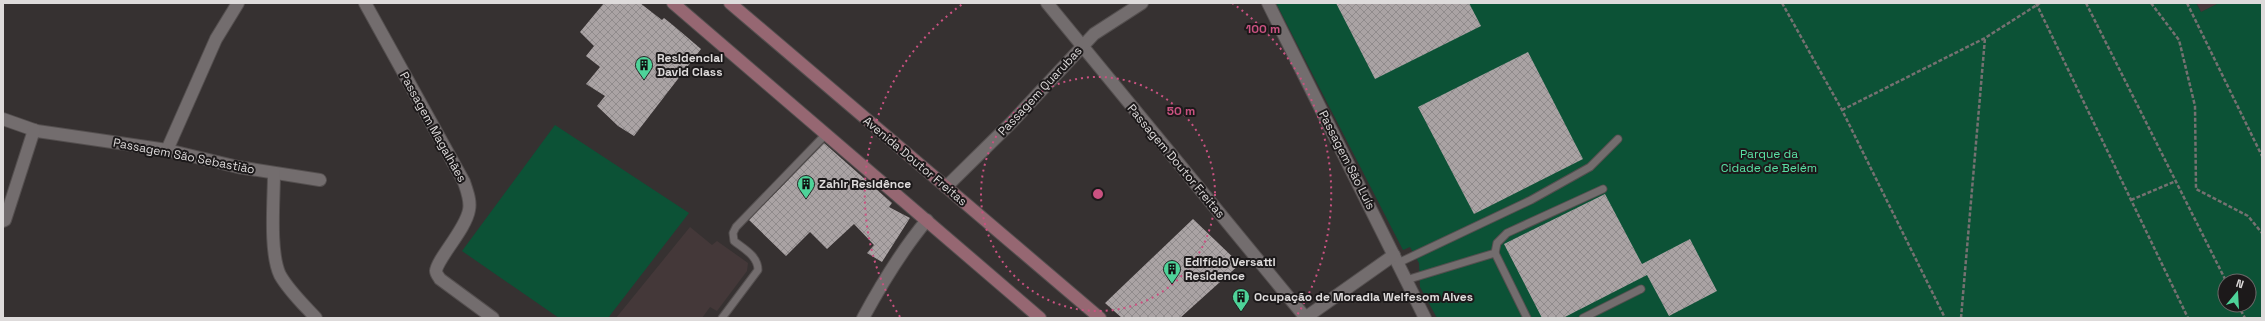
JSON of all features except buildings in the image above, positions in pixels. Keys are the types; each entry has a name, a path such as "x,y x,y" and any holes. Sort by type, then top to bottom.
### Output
{"main road":[{"path":"673,3 1040,318"},
{"name":"Avenida Doutor Freitas","path":"730,3 1100,318"}],"street":[{"path":"167,150 216,39 238,3"},
{"name":"Passagem Magalhães","path":"365,3 464,182 469,198 470,209 466,222 438,265 438,275 440,279 494,318"},
{"name":"Passagem Doutor Freitas","path":"1047,3 1305,318"},
{"name":"Passagem Quarubas","path":"946,187 1011,123 1094,34 1142,3"},
{"name":"Passagem São Luís","path":"1268,3 1425,318"},
{"name":"Passagem São Sebastião","path":"3,119 34,130 167,150 238,167 320,180"},
{"path":"3,222 5,220 34,130"},
{"path":"274,173 274,246 279,273 290,289 316,318"},
{"path":"863,318 887,273 906,245 927,220"},
{"path":"1305,318 1396,259"}],"lane":[{"path":"722,318 758,270 758,263 754,257 734,241 733,233 736,227 826,134"},
{"path":"1396,259 1530,200 1590,167 1618,139"},
{"path":"1527,318 1495,254 1496,243 1507,233 1603,189"},
{"path":"1406,280 1495,254"},
{"path":"1583,318 1640,289"}],"path":[{"path":"1782,3 1842,110 1945,318"},
{"path":"2086,3 2222,273"},
{"path":"2151,3 2179,40 2195,106 2196,189 2248,216 2262,233"},
{"path":"2187,3 2262,156"},
{"path":"1842,110 1985,38 2038,4 2188,318"},
{"path":"1961,318 1985,38"},
{"path":"2131,200 2176,181"}],"shaded area":[{"path":"2197,3 2219,3 2201,12"},
{"path":"690,227 712,245 717,241 748,263 747,271 717,311 710,307 702,318 616,318"}],"green space":[{"name":"Parque da Cidade de Belém","path":"1276,3 2196,3 2201,12 2219,3 2262,3 2262,318 1437,318 1420,287 1419,263 1410,247 1403,250"},
{"path":"555,125 689,213 608,318 559,318 462,251"}],"place":[{"name":"Residencial David Class","path":"644,80"},
{"name":"Zahir Residênce","path":"806,199"},
{"name":"Edifício Versatti Residence","path":"1172,284"},
{"name":"Ocupação de Moradia Welfesom Alves","path":"1241,312"}]}
